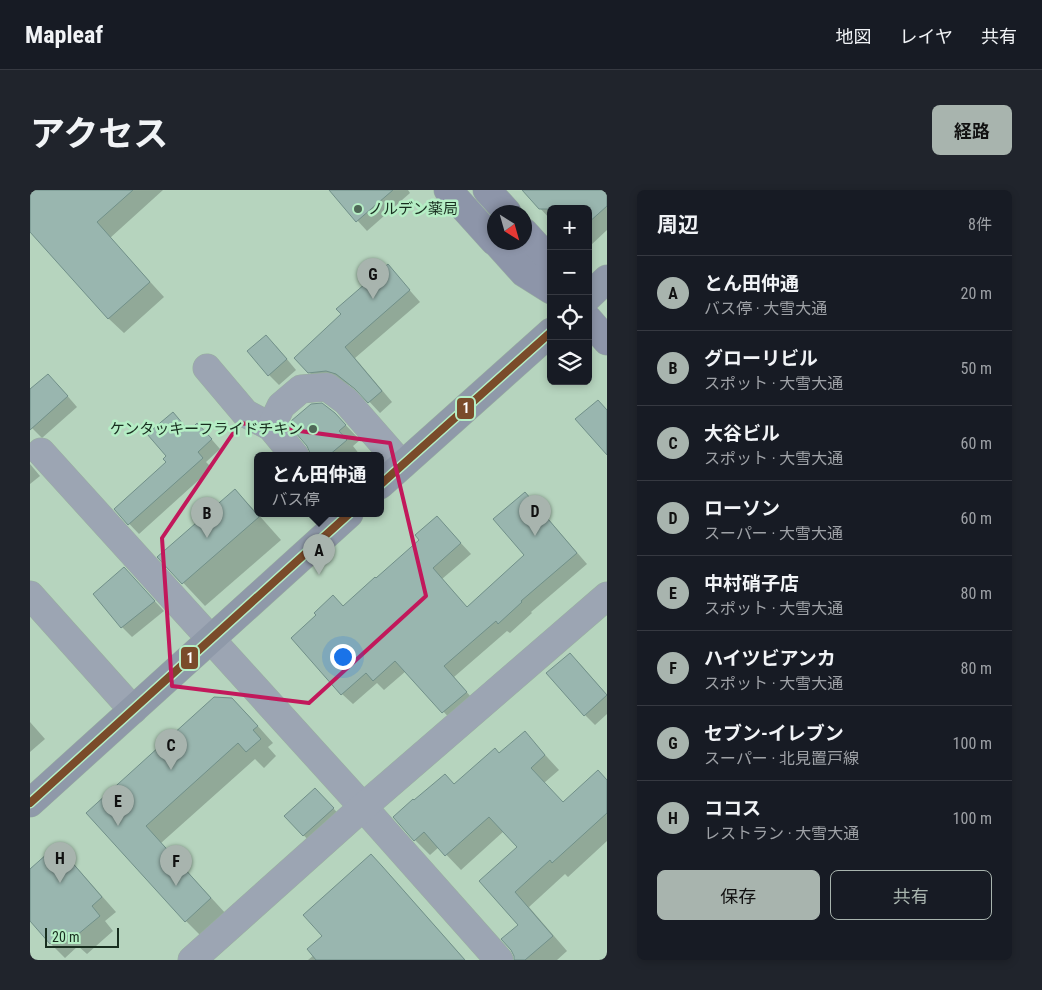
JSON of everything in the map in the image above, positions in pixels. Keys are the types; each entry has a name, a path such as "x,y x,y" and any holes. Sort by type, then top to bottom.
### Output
{"highway":[{"path":"590,295 607,279"},
{"path":"384,481 547,336"},
{"path":"30,803 343,517"}],"main road":[{"path":"448,190 487,233"},
{"path":"487,190 501,205"},
{"path":"532,241 547,258"},
{"path":"502,250 524,273 547,287"},
{"path":"592,324 607,341"}],"street":[{"path":"207,368 245,413 271,427 292,452"},
{"path":"271,427 281,406 301,389 327,387 346,401 402,465"},
{"path":"41,452 499,960"},
{"path":"30,595 133,710"},
{"path":"192,960 363,807 607,596"}],"highlighted area":[{"path":"240,423 390,443 426,596 309,703 172,686 162,538"}],"building":[{"path":"30,190 133,190 97,222 150,282 108,319 30,232"},
{"name":"ノルデン薬局","path":"329,190 393,190 356,222"},
{"path":"522,190 607,190 607,206 592,219 592,205 547,205 547,209 539,209"},
{"path":"388,264 410,290 345,347 382,391 368,403 355,389 336,374 326,371 308,373 294,358 341,314 336,309"},
{"path":"266,335 287,359 268,376 247,351"},
{"path":"48,374 68,396 30,430 30,389"},
{"path":"598,400 607,410 607,455 575,419"},
{"name":"ケンタッキーフライドチキン","path":"322,403 346,425 339,431 347,440 333,452 310,452 307,446 289,425 291,421 311,404"},
{"path":"173,412 189,431 197,423 212,439 198,452 203,458 128,525 114,509 166,462 163,459 166,456 147,434"},
{"path":"235,489 254,511 254,517 259,517 182,584 157,557"},
{"path":"525,492 577,553 521,601 498,624 496,621 444,666 467,692 442,713 395,661 373,681 366,673 341,695 291,638 316,615 314,613 333,595 343,606 419,540 415,535 437,516 461,543 433,568 467,607 524,555 493,519"},
{"path":"124,567 155,601 121,628 93,594"},
{"path":"570,653 607,695 584,716 546,673"},
{"path":"214,697 232,698 258,726 253,730 261,739 246,752 238,743 146,826 211,898 185,922 86,813"},
{"path":"525,731 545,755 531,768 563,802 598,770 607,780 607,813 552,863 550,860 515,892 553,936 525,960 514,960 511,950 501,939 518,925 479,881 517,847 489,817 445,856 424,832 414,841 393,817 445,774 454,784 495,748 499,753"},
{"path":"315,788 334,808 303,836 284,816"},
{"path":"57,845 102,897 92,906 100,916 71,940 64,932 50,944 30,921 30,869"},
{"path":"371,854 465,960 316,960 307,949 322,936 303,915"}],"transit line":[{"name":"1","path":"384,481 547,336"},
{"name":"1","path":"30,803 346,517"}],"place":[{"name":"ノルデン薬局","path":"358,209"},
{"name":"セブン-イレブン","path":"373,299"},
{"name":"ケンタッキーフライドチキン","path":"313,429"},
{"name":"ローソン","path":"535,536"},
{"name":"グローリビル","path":"207,538"},
{"name":"とん田仲通","path":"319,575"},
{"name":"大谷ビル","path":"171,770"},
{"name":"中村硝子店","path":"118,826"},
{"name":"ココス","path":"60,883"},
{"name":"ハイツビアンカ","path":"176,886"}]}
